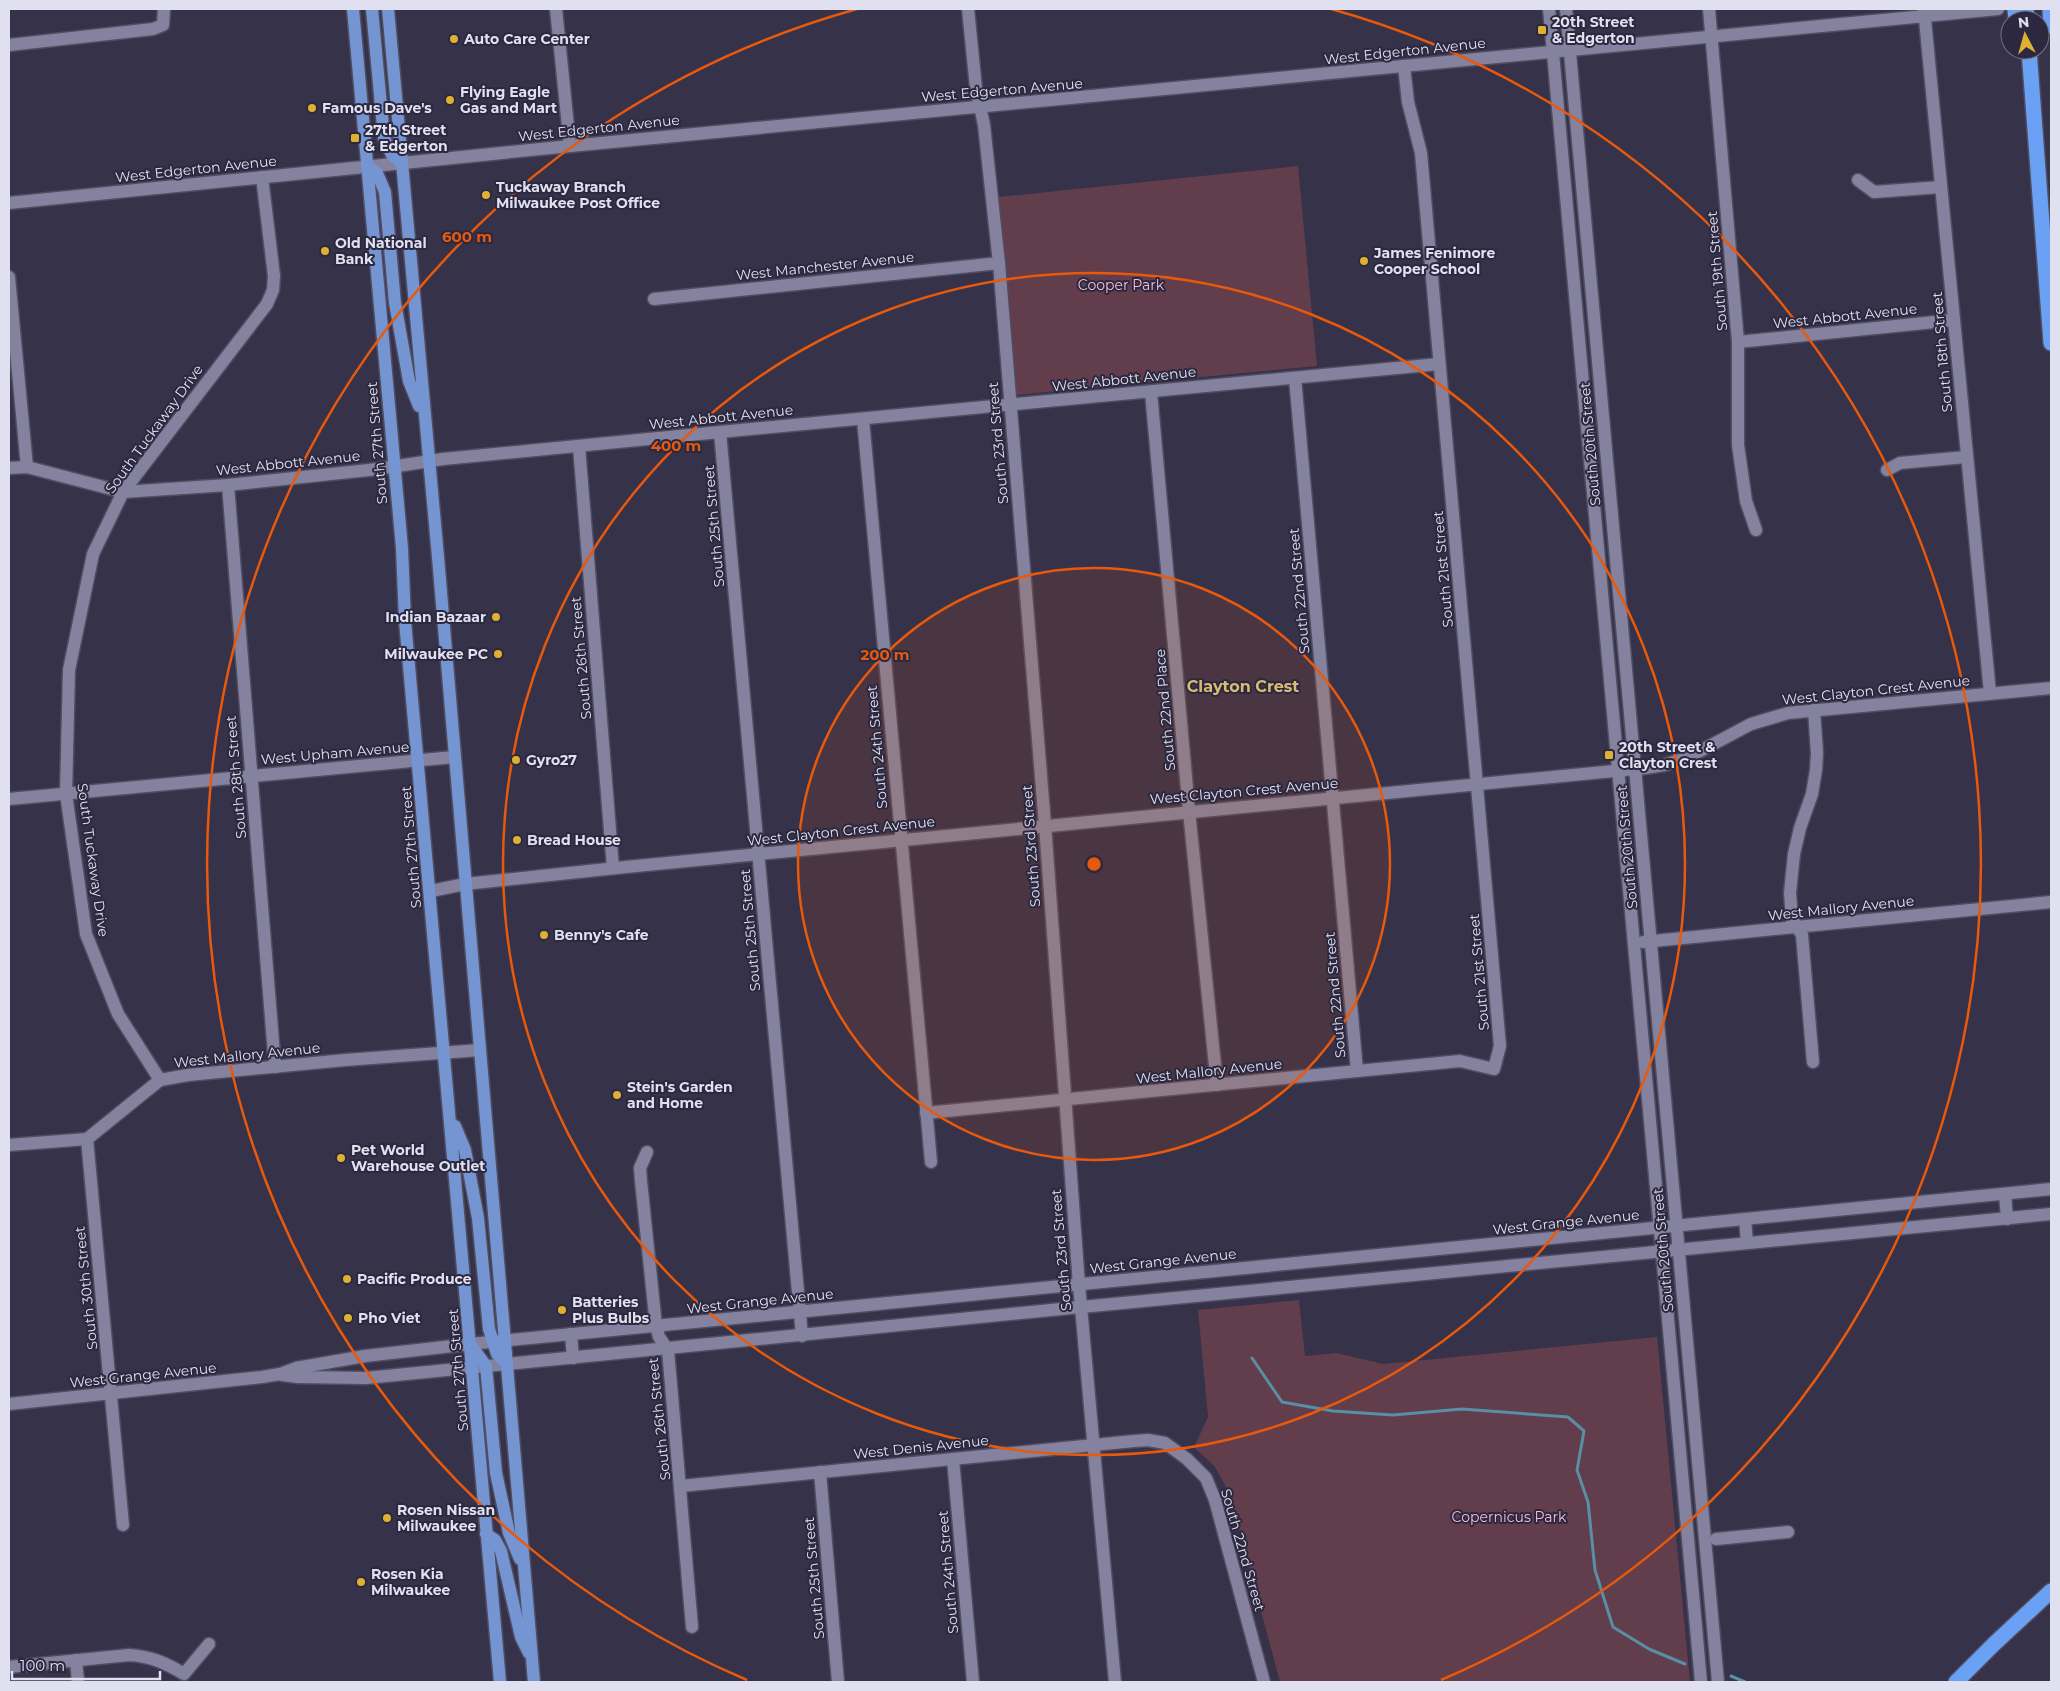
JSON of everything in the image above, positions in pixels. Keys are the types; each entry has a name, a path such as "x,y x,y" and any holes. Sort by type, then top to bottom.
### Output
{"highway":[{"path":"2050,9 2051,26"},
{"path":"2025,60 2040,176 2039,197 2051,343"},
{"path":"1956,1682 2051,1591"}],"main road":[{"name":"South 27th Street","path":"353,9 402,548 405,621 431,891 500,1682"},
{"path":"372,9 384,138 392,155 402,162"},
{"path":"388,9 438,557 480,1050 498,1341 507,1364 534,1682"},
{"path":"367,166 377,173 385,192 395,303 409,381 424,417"},
{"path":"450,1116 465,1150 478,1218 488,1329 498,1341"},
{"path":"470,1344 486,1366 496,1473 509,1533 524,1568"},
{"path":"486,1534 495,1540 501,1551 521,1637 532,1660"}],"street":[{"path":"9,45 153,29 163,25 164,9"},
{"path":"556,9 570,146"},
{"name":"South 23rd Street","path":"968,9 979,107 984,125 998,262 1045,825 1092,1445 1115,1682"},
{"name":"South 20th Street","path":"1549,9 1702,1682"},
{"name":"South 20th Street","path":"1566,9 1718,1682"},
{"name":"South 19th Street","path":"1710,9 1738,342 1738,445 1746,501 1756,530"},
{"name":"West Edgerton Avenue","path":"9,203 402,162 1712,36 1924,12 1998,9"},
{"name":"South 18th Street","path":"1924,12 1990,693"},
{"name":"South 21st Street","path":"1404,66 1408,102 1421,153 1500,1046 1494,1069"},
{"name":"South Tuckaway Drive","path":"160,1080 118,1014 86,934 66,794 69,670 93,554 123,492 266,304 273,290 274,276 262,177"},
{"path":"1858,180 1874,192 1942,186"},
{"name":"West Manchester Avenue","path":"654,299 998,262"},
{"path":"9,277 27,467"},
{"name":"West Abbott Avenue","path":"1738,342 1954,320"},
{"name":"West Abbott Avenue","path":"9,468 27,467 123,492 228,485 579,446 1439,364"},
{"name":"South 22nd Street","path":"1295,378 1357,1071"},
{"name":"South 22nd Place","path":"1151,392 1189,811 1217,1085"},
{"name":"South 24th Street","path":"863,418 931,1162"},
{"name":"South 25th Street","path":"720,432 802,1336"},
{"name":"South 26th Street","path":"579,446 613,868"},
{"path":"1886,470 1900,463 1966,457"},
{"name":"South 28th Street","path":"228,485 275,1067"},
{"name":"West Clayton Crest Avenue","path":"431,891 465,884 613,868 1635,769 1664,765 1687,758 1751,724 1788,713 2051,688"},
{"path":"1813,1062 1802,935 1792,918 1791,874 1798,837 1812,794 1816,770 1817,753 1814,710"},
{"name":"West Upham Avenue","path":"9,799 454,757"},
{"name":"West Mallory Avenue","path":"1634,943 2051,902"},
{"name":"West Mallory Avenue","path":"87,1139 160,1080 188,1075 480,1050"},
{"name":"West Mallory Avenue","path":"926,1113 1460,1061 1494,1069"},
{"path":"9,1145 87,1139"},
{"name":"South 30th Street","path":"87,1139 112,1393 122,1525"},
{"name":"South 26th Street","path":"647,1152 640,1168 656,1326 659,1337 668,1350 692,1627"},
{"name":"West Grange Avenue","path":"9,1404 280,1374 296,1368 365,1356 498,1341 2051,1189"},
{"path":"2005,1194 2007,1218"},
{"name":"West Grange Avenue","path":"280,1374 298,1377 366,1378 2051,1214"},
{"path":"1745,1220 1747,1243"},
{"path":"1598,1234 1600,1258"},
{"path":"1372,1256 1374,1279"},
{"path":"1140,1279 1142,1301"},
{"path":"1012,1291 1013,1314"},
{"path":"571,1334 573,1358"},
{"path":"365,1356 366,1378"},
{"name":"West Denis Avenue","path":"681,1486 1148,1440 1164,1444"},
{"name":"South 22nd Street","path":"1164,1444 1187,1459 1206,1478 1215,1500 1264,1682"},
{"name":"South 24th Street","path":"953,1459 973,1682"},
{"name":"South 25th Street","path":"820,1472 838,1682"},
{"path":"1716,1539 1788,1532"},
{"path":"9,1667 129,1655 145,1656 166,1663 188,1678 209,1644"},
{"path":"76,1660 78,1682"}],"green space":[{"name":"Cooper Park","path":"1298,166 1317,366 1015,395 998,197"},
{"name":"Copernicus Park","path":"1299,1300 1305,1356 1337,1353 1383,1364 1657,1337 1690,1682 1280,1682 1229,1492 1215,1467 1194,1447 1208,1417 1198,1310"}],"waterway":[{"path":"1252,1358 1282,1402 1333,1411 1393,1415 1462,1409 1568,1417 1584,1431 1577,1470 1588,1502 1595,1570 1613,1627 1649,1649 1685,1664"},
{"path":"1731,1676 1745,1682"}],"place":[{"name":"20th Street & Edgerton","path":"1542,30"},
{"name":"Auto Care Center","path":"454,39"},
{"name":"Flying Eagle Gas and Mart","path":"450,100"},
{"name":"Famous Dave's","path":"312,108"},
{"name":"27th Street & Edgerton","path":"355,138"},
{"name":"Tuckaway Branch Milwaukee Post Office","path":"486,195"},
{"name":"Old National Bank","path":"325,251"},
{"name":"James Fenimore Cooper School","path":"1364,261"},
{"name":"Indian Bazaar","path":"496,617"},
{"name":"Milwaukee PC","path":"498,654"},
{"name":"20th Street & Clayton Crest","path":"1609,755"},
{"name":"Gyro27","path":"516,760"},
{"name":"Bread House","path":"517,840"},
{"name":"Benny's Cafe","path":"544,935"},
{"name":"Stein's Garden and Home","path":"617,1095"},
{"name":"Pet World Warehouse Outlet","path":"341,1158"},
{"name":"Pacific Produce","path":"347,1279"},
{"name":"Batteries Plus Bulbs","path":"562,1310"},
{"name":"Pho Viet","path":"348,1318"},
{"name":"Rosen Nissan Milwaukee","path":"387,1518"},
{"name":"Rosen Kia Milwaukee","path":"361,1582"}],"district":[{"name":"Clayton Crest","path":"1243,686"}]}
